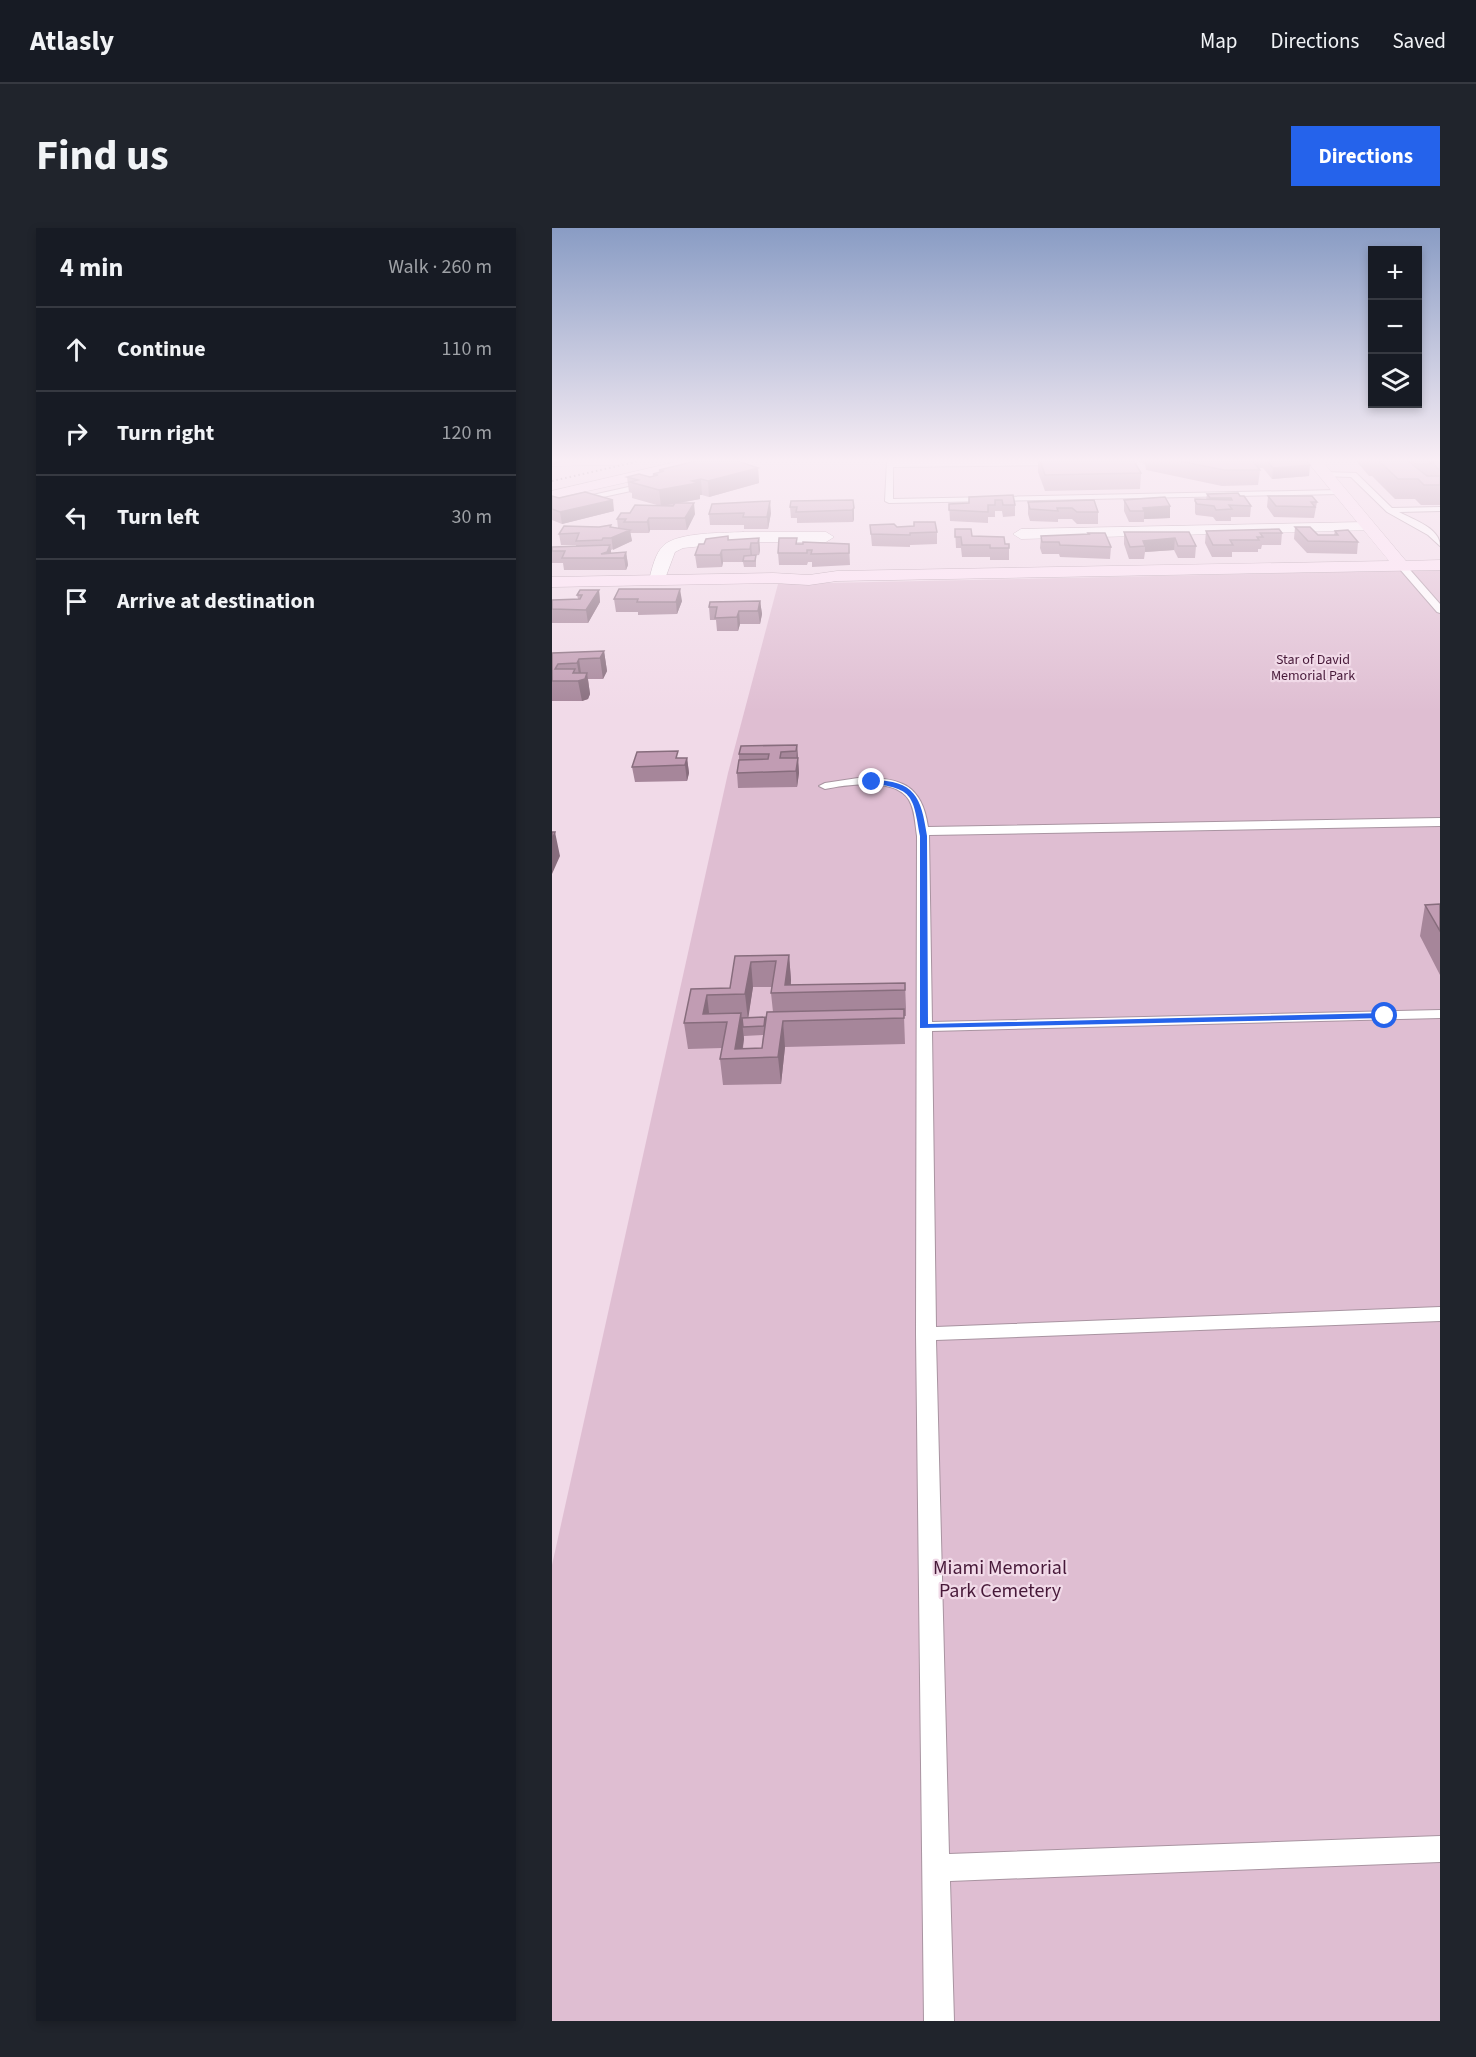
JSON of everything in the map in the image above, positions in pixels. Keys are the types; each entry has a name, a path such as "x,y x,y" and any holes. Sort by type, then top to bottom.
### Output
{"street":[{"path":"657,580 667,552 678,545"},
{"path":"1383,545 1401,565"},
{"path":"552,582 773,578 810,580 837,576 1440,564"}],"lane":[{"path":"1401,565 1440,610"},
{"path":"825,786 888,782 906,788 919,809 923,831 926,1334 938,1868 939,2021"},
{"path":"923,831 1440,822"},
{"path":"923,1027 1440,1014"},
{"path":"926,1334 1440,1314"},
{"path":"938,1868 1440,1849"}],"green space":[{"name":"Miami Memorial Park Cemetery","path":"1440,570 1440,2021 552,2021 552,1565 728,773 778,584"}],"building":[{"path":"610,545 607,552 601,554 626,552 624,558 562,558 565,551 552,551 552,547"},
{"path":"699,545 751,545 750,549 722,550 720,555 695,555"},
{"path":"779,545 849,545 849,553 811,554 812,550 807,550 807,553 778,553"},
{"path":"962,545 1009,545 1009,548 990,548 990,545"},
{"path":"1060,545 1110,545 1111,547"},
{"path":"1129,545 1145,546 1130,547"},
{"path":"1178,545 1196,546 1178,546"},
{"path":"756,555 755,561 743,561 744,556"},
{"path":"619,589 680,589 676,602 637,602 638,599 614,599"},
{"path":"580,590 599,590 586,610 552,609 552,600 580,599 582,595 577,595"},
{"path":"760,601 758,611 739,611 737,617 715,618 717,607 709,607 710,602"},
{"path":"604,651 600,658 579,659 577,663 558,664 555,669 575,669 573,673 587,673 585,679 552,681 552,653"},
{"path":"797,745 796,751 781,752 780,758 798,758 796,771 737,773 739,760 768,759 769,754 739,754 741,746"},
{"path":"678,751 676,758 687,758 685,765 632,767 637,752"},
{"path":"1440,904 1440,931 1425,905"},
{"path":"789,955 785,985 905,983 905,990 771,993 776,961 751,962 745,994 707,995 703,1014 741,1013 735,1049 762,1048 767,1012 904,1009 904,1018 783,1021 778,1057 720,1059 727,1022 684,1023 691,989 730,988 735,956"},
{"path":"765,1017 764,1026 743,1027 742,1018"}],"route":[{"path":"872,782 888,782 906,788 919,809 923,836 923,1027 1385,1016"}],"park label":[{"name":"Star of David Memorial Park","path":"1313,667"}]}
